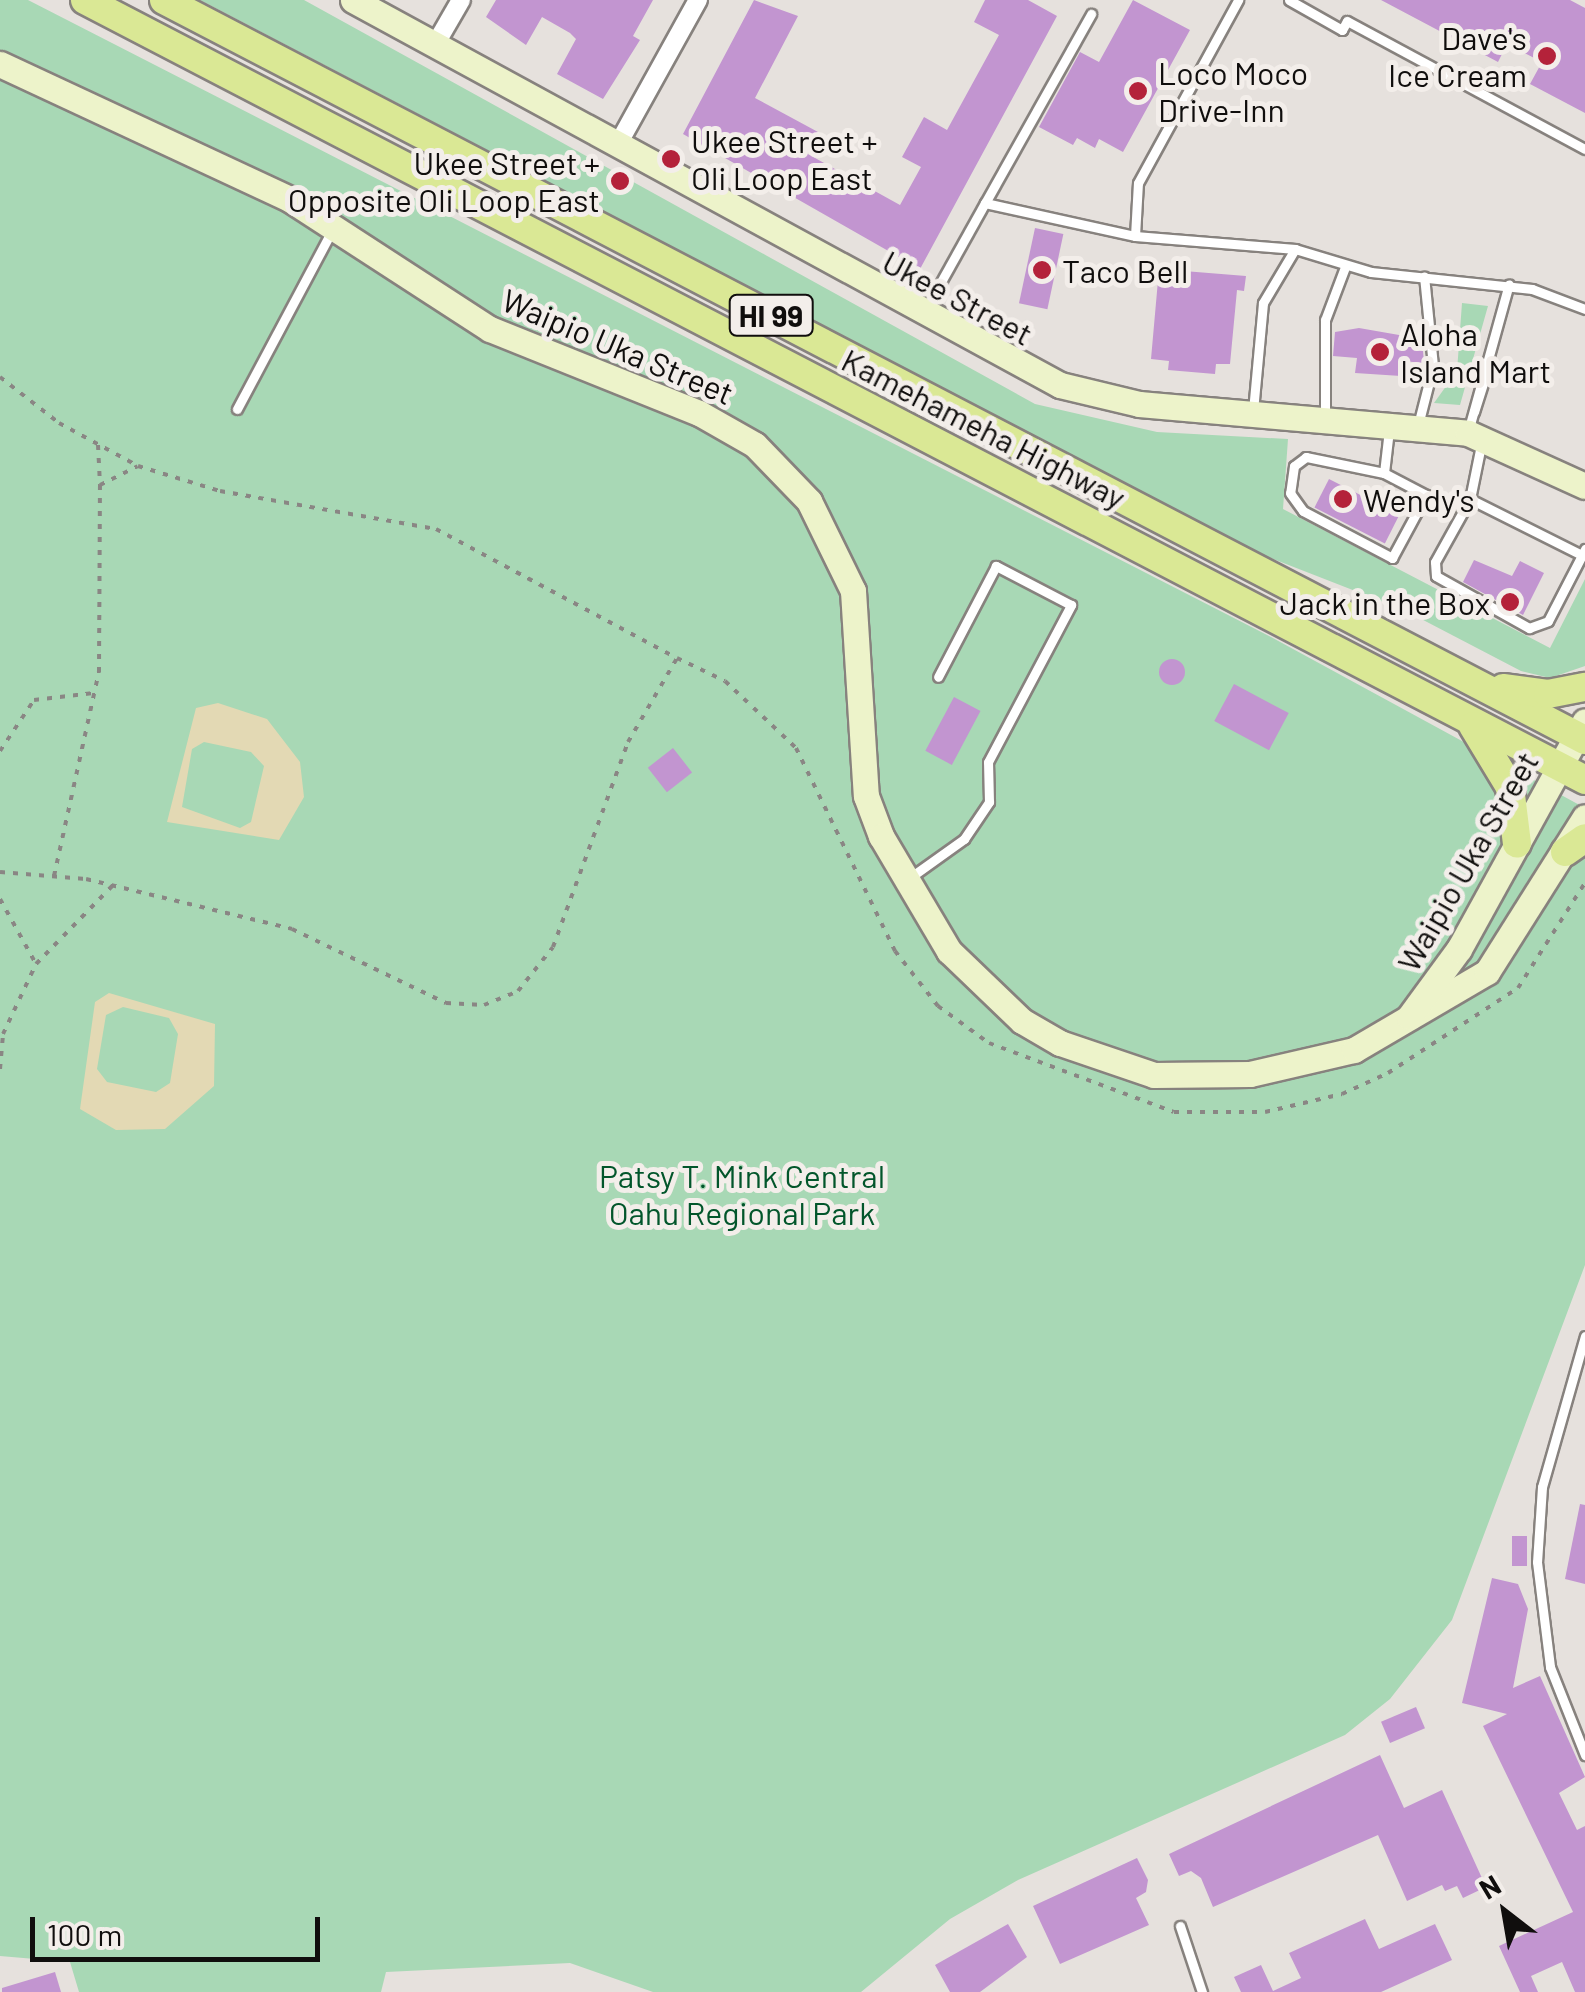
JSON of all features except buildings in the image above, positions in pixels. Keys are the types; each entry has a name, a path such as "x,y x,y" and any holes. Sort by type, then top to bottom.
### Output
{"main road":[{"name":"Kamehameha Highway","path":"85,0 1573,774"},
{"name":"Kamehameha Highway","path":"164,0 1444,666 1582,732"},
{"path":"1444,666 1528,694 1585,687"},
{"path":"1468,721 1505,774 1517,844"}],"street":[{"name":"Ukee Street","path":"354,0 1021,370 1084,392 1252,412 1475,428 1585,486"},
{"path":"435,45 460,0"},
{"path":"616,146 698,0"},
{"name":"Waipio Uka Street","path":"0,64 335,225 490,329 724,426 809,501 853,590 866,796 906,880 948,951 987,990 1022,1021 1106,1064 1154,1074 1250,1074 1354,1050 1398,1028 1487,972 1575,845 1585,817"},
{"name":"Waipio Uka Street","path":"1398,1028 1438,982 1517,844 1573,774 1582,732"}],"lane":[{"path":"1134,236 1138,183 1238,0"},
{"path":"1289,0 1342,30 1348,21 1585,149"},
{"path":"922,316 1091,14"},
{"path":"986,203 1134,236 1295,249 1345,267 1509,284 1585,309"},
{"path":"237,409 335,225"},
{"path":"1252,412 1263,303 1295,249"},
{"path":"1325,418 1325,320 1345,267"},
{"path":"1418,425 1433,366 1424,276"},
{"path":"1470,499 1584,552 1548,621 1529,628 1436,576 1435,562 1470,499 1475,428 1509,284"},
{"path":"1384,473 1389,423"},
{"path":"1306,457 1384,473 1426,496 1392,558 1303,511 1290,494 1294,466 1306,457"},
{"path":"906,880 964,839 988,802 988,762 1071,605 996,566 938,677"},
{"path":"1585,1336 1542,1487 1537,1562 1550,1668 1585,1755"},
{"path":"1180,1926 1202,1992"}],"path":[{"path":"0,376 98,445 138,466 220,492 436,530 725,681 796,748 896,951 938,1006 989,1043 1174,1112 1264,1112 1342,1094 1388,1073 1518,988 1585,882"},
{"path":"54,876 94,693 98,445"},
{"path":"100,486 138,466"},
{"path":"0,872 112,886 292,929 446,1003 501,999 518,992 553,947 628,742 677,658"},
{"path":"0,752 34,700 94,693"},
{"path":"0,1069 3,1034 36,964 112,886"},
{"path":"0,899 36,964"}],"green space":[{"name":"Patsy T. Mink Central Oahu Regional Park","path":"0,0 28,0 1271,637 1585,808 1585,1265 1452,1620 1390,1699 1345,1735 1018,1880 950,1919 861,1992 653,1992 570,1963 386,1972 381,1992 79,1992 70,1962 0,1956"},
{"path":"200,0 304,0 1035,404 1157,432 1288,439 1283,509 1550,648 1585,579 1585,666 1550,678 1521,671 1404,610 1258,553"},
{"path":"1462,303 1488,306 1460,405 1434,403 1457,371"}],"sand":[{"path":"218,703 267,719 300,762 304,797 279,840 167,822 196,708","holes":["204,742 251,752 264,766 251,822 240,828 182,807 192,749"]},
{"path":"109,993 215,1024 214,1086 165,1129 116,1130 80,1109 95,1002","holes":["123,1007 169,1018 178,1034 170,1083 156,1092 107,1082 97,1069 106,1015"]}],"place":[{"name":"Dave's Ice Cream","path":"1547,56"},
{"name":"Loco Moco Drive-Inn","path":"1138,91"},
{"name":"Ukee Street + Oli Loop East","path":"671,159"},
{"name":"Ukee Street + Opposite Oli Loop East","path":"620,181"},
{"name":"Taco Bell","path":"1042,270"},
{"name":"Aloha Island Mart","path":"1380,352"},
{"name":"Wendy's","path":"1343,499"},
{"name":"Jack in the Box","path":"1510,602"}]}
